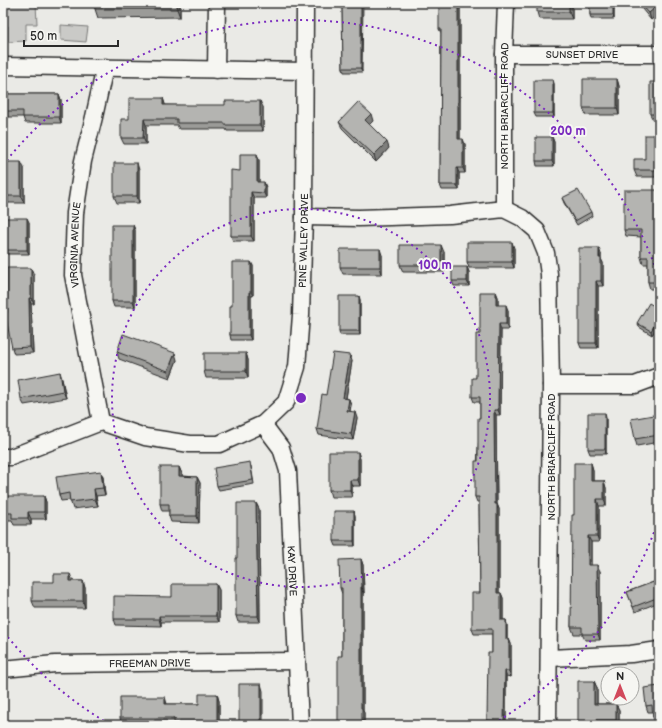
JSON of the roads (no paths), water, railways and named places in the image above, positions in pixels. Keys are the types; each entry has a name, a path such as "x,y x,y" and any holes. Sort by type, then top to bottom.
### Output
{"street":[{"path":"216,70 217,3"},
{"path":"3,66 304,71 305,3"},
{"name":"NORTH BRIARCLIFF ROAD","path":"504,210 504,54 506,3"},
{"name":"SUNSET DRIVE","path":"504,54 659,54"},
{"name":"VIRGINIA AVENUE","path":"101,422 73,275 75,213 82,161 105,67"},
{"name":"PINE VALLEY DRIVE","path":"101,422 145,437 190,444 219,444 263,424 286,402 297,368 301,315 304,217 304,71"},
{"name":"NORTH BRIARCLIFF ROAD","path":"304,217 359,218 435,216 504,210 522,218 537,231 546,253 550,274 550,658 548,725"},
{"path":"551,385 635,385 659,376"},
{"path":"3,457 11,457 101,422"},
{"name":"KAY DRIVE","path":"263,424 281,448 288,471 300,725"},
{"path":"550,658 631,654 659,650"},
{"name":"FREEMAN DRIVE","path":"3,669 54,664 297,662"}]}
